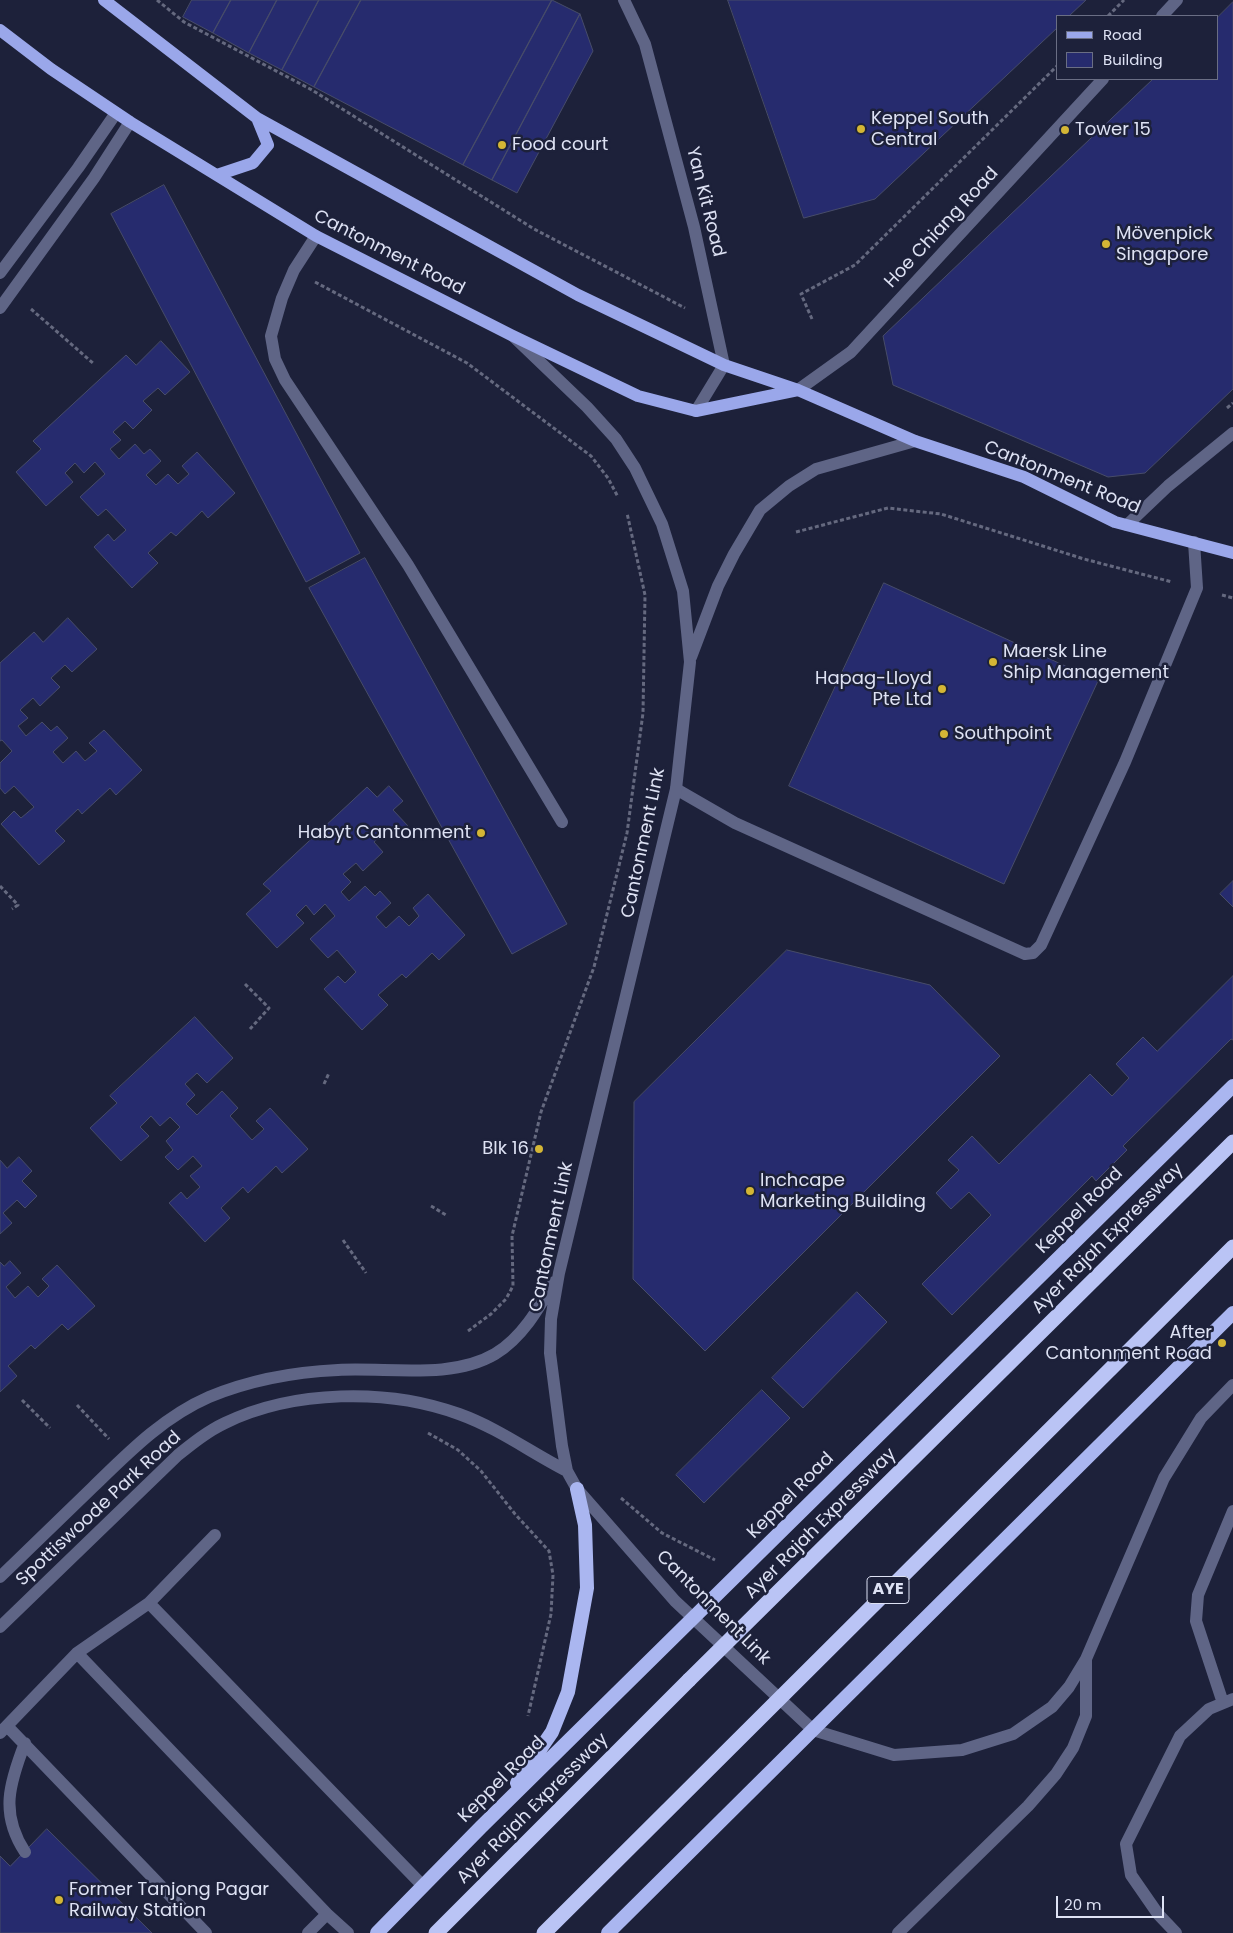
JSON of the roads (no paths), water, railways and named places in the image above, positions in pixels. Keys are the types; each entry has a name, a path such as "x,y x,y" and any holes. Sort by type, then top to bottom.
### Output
{"highway":[{"name":"Keppel Road","path":"377,1933 498,1810 1233,1086"},
{"name":"Ayer Rajah Expressway","path":"436,1933 1233,1142"},
{"name":"AYE","path":"544,1933 1233,1247"},
{"path":"608,1933 1233,1313"},
{"path":"498,1810 552,1732 568,1692 587,1588 585,1525 577,1489"}],"main road":[{"name":"Cantonment Road","path":"104,0 258,118 578,295 724,365 798,390 915,441 1024,477 1115,522 1233,554"},
{"name":"Cantonment Road","path":"0,30 51,69 116,113 316,236 511,335 638,396 696,410 798,390"},
{"path":"217,175 253,164 268,145 258,118"}],"street":[{"name":"Yan Kit Road","path":"624,0 645,44 694,227 724,365"},
{"path":"1163,15 1177,0"},
{"name":"Hoe Chiang Road","path":"798,390 851,352 1102,80"},
{"path":"0,272 78,168 116,113"},
{"path":"0,308 94,178 130,122"},
{"path":"316,236 294,270 282,298 271,336 275,359 285,380 408,565 562,822"},
{"name":"Cantonment Link","path":"511,335 610,432 634,468 662,524 683,591 690,662 676,789 559,1273 551,1319 550,1353 557,1420 567,1471 577,1489 676,1601 814,1730"},
{"path":"696,410 724,365"},
{"path":"1127,525 1168,486 1233,433"},
{"name":"Cantonment Link","path":"690,662 718,586 760,510 789,486 816,469 915,441"},
{"path":"676,789 735,823 1025,954 1034,953 1041,945 1124,762 1197,588 1194,542"},
{"name":"Spottiswoode Park Road","path":"0,1576 151,1433 180,1413 207,1398 239,1385 298,1374 340,1370 425,1370 476,1363 496,1354 518,1336 539,1308 559,1273"},
{"path":"814,1730 894,1755 962,1750 1013,1734 1052,1707 1086,1659 1164,1478 1201,1418 1233,1385"},
{"name":"Spottiswoode Park Road","path":"0,1628 178,1455 198,1439 225,1423 257,1410 336,1395 382,1398 416,1403 457,1413 486,1425 567,1471"},
{"path":"1176,1933 1158,1914 1131,1875 1126,1844 1180,1736 1208,1709 1228,1701 1196,1621 1198,1595 1233,1511"},
{"path":"206,1933 25,1743 4,1730 77,1653 149,1604 215,1535"},
{"path":"149,1604 423,1886"},
{"path":"77,1653 327,1914 348,1933"},
{"path":"898,1933 1028,1806 1056,1774 1072,1748 1086,1716 1086,1659"},
{"path":"25,1743 9,1784 5,1801 6,1823 14,1840 25,1852"},
{"path":"308,1933 327,1914"}],"place":[{"name":"Keppel South Central","path":"861,129"},
{"name":"Tower 15","path":"1065,130"},
{"name":"Food court","path":"502,145"},
{"name":"Mövenpick Singapore","path":"1106,244"},
{"name":"Maersk Line Ship Management","path":"993,662"},
{"name":"Hapag-Lloyd Pte Ltd","path":"942,689"},
{"name":"Southpoint","path":"944,734"},
{"name":"Habyt Cantonment","path":"481,833"},
{"name":"Blk 16","path":"539,1149"},
{"name":"Inchcape Marketing Building","path":"750,1191"},
{"name":"After Cantonment Road","path":"1222,1343"},
{"name":"Former Tanjong Pagar Railway Station","path":"59,1900"}]}
